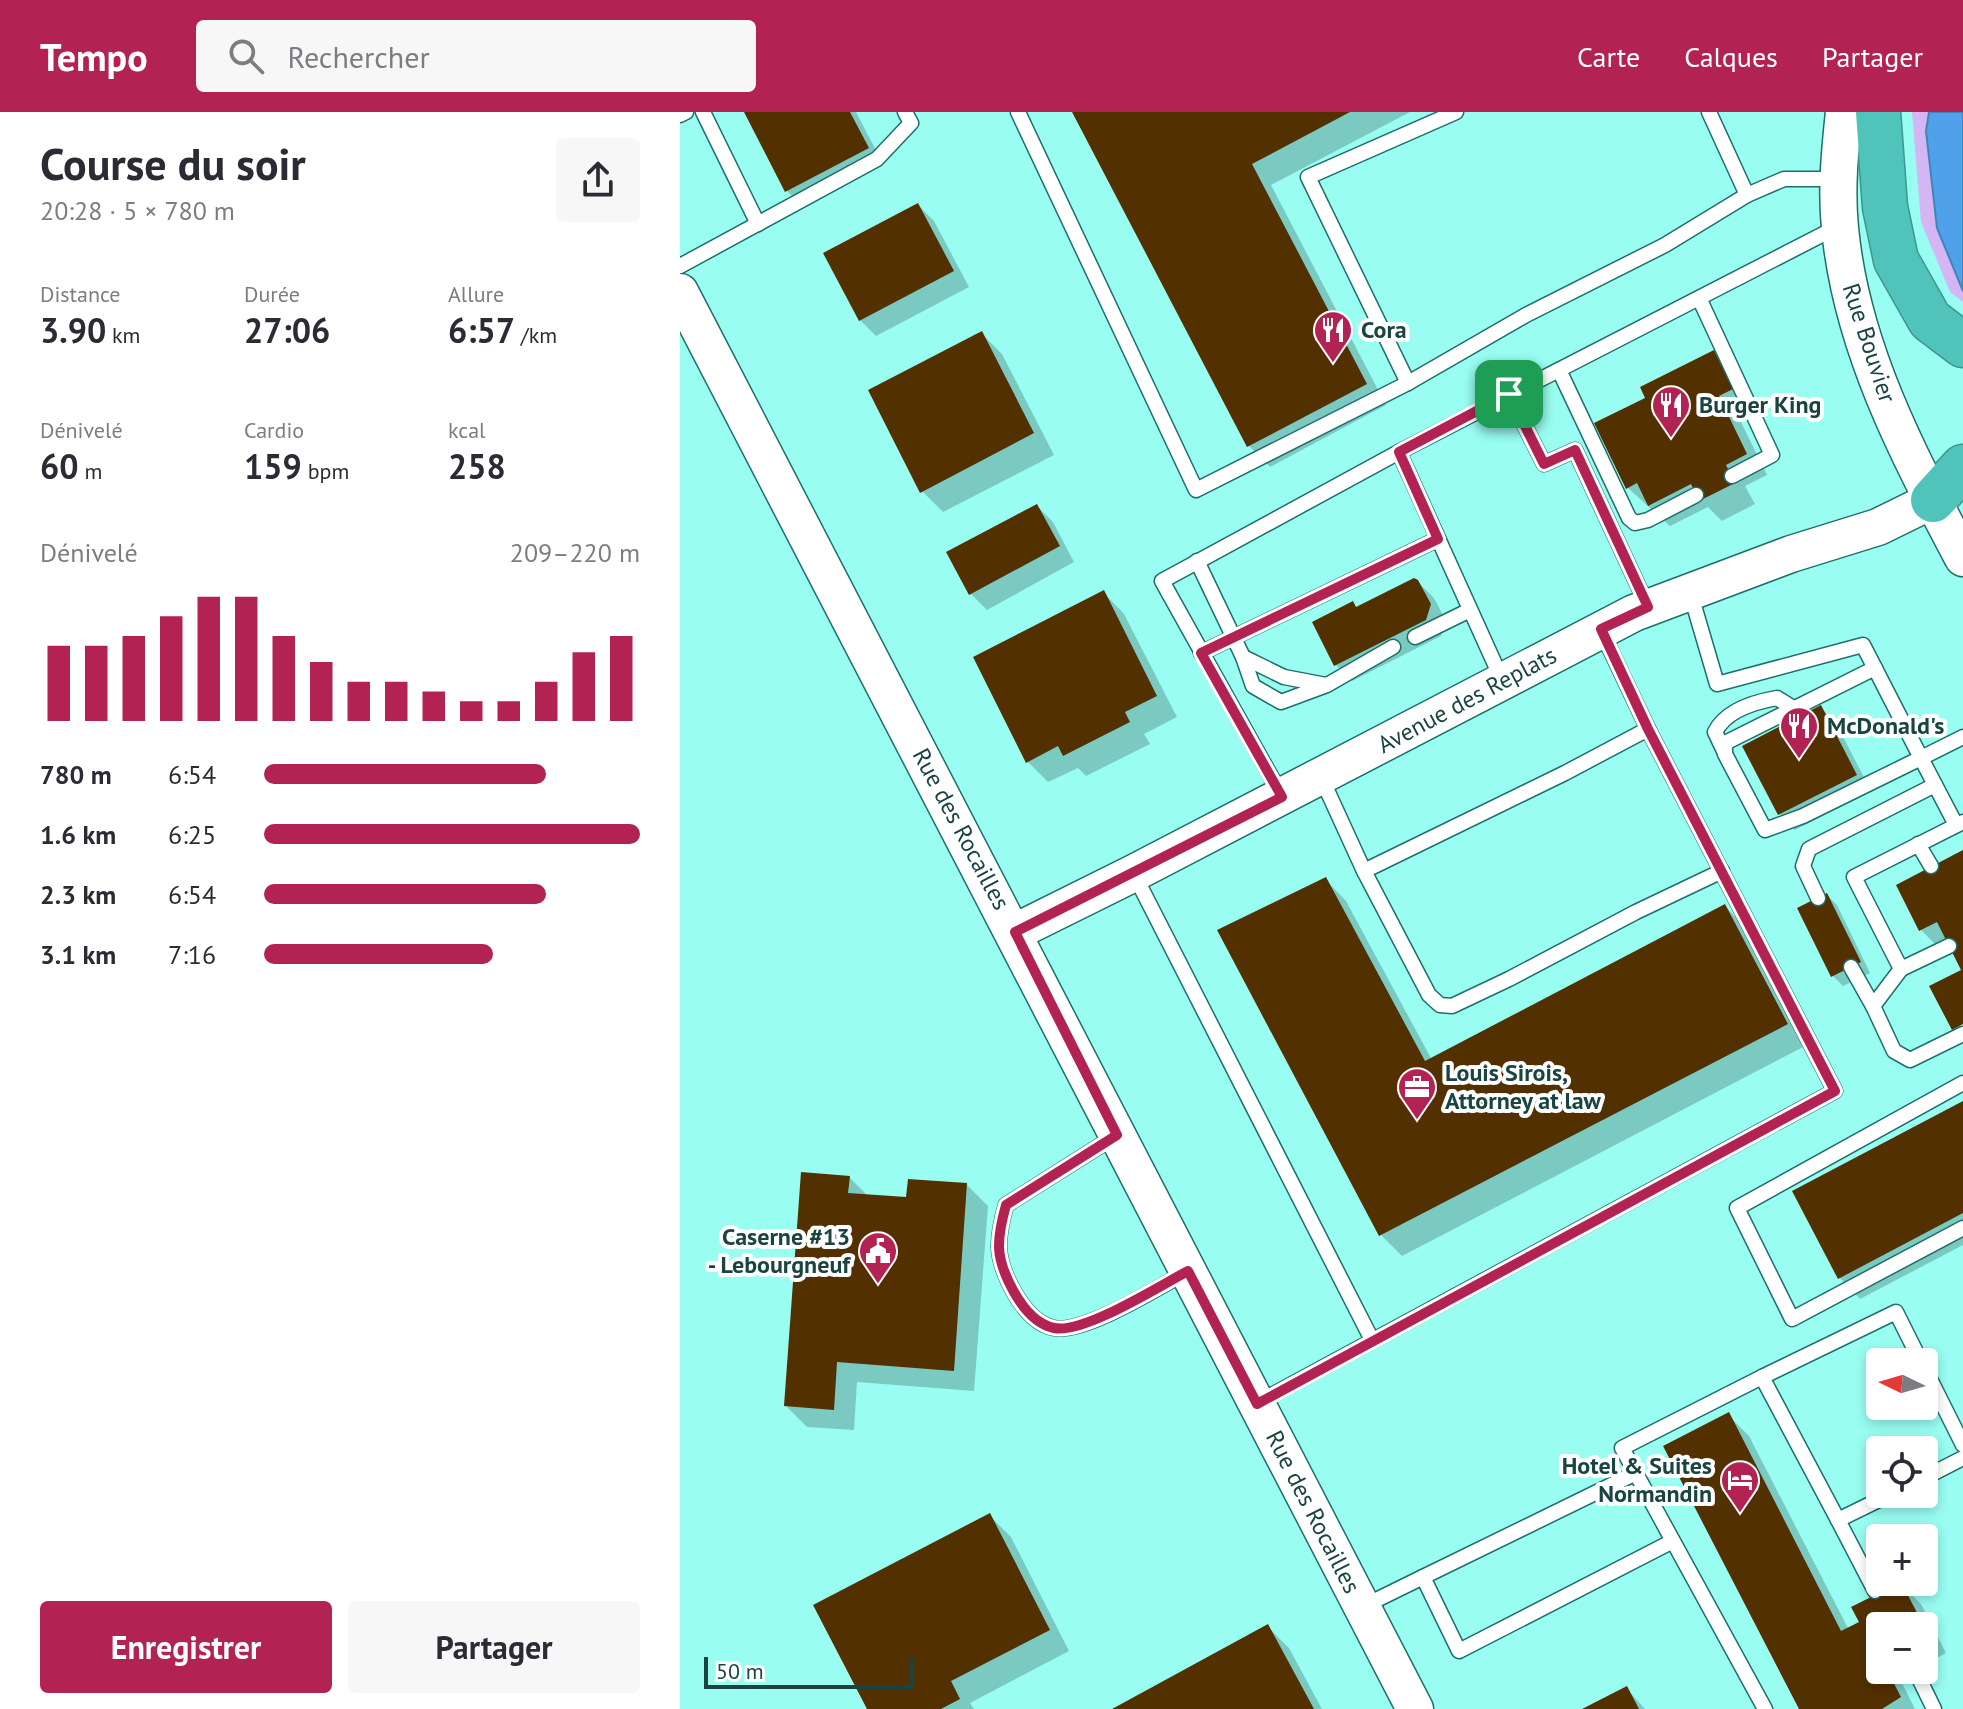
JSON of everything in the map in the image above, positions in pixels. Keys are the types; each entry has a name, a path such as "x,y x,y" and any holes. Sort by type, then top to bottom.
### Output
{"highway":[{"path":"1878,112 1885,207 1896,260 1930,320 1963,345"},
{"path":"1948,501 1963,467"}],"street":[{"name":"Rue Bouvier","path":"1844,112 1838,179 1839,226 1846,280 1875,377 1948,501 1963,558"},
{"name":"Rue des Rocailles","path":"680,292 1015,932 1415,1709"},
{"name":"Avenue des Replats","path":"1015,932 1648,607 1948,501"}],"lane":[{"path":"680,115 686,112"},
{"path":"703,112 758,224"},
{"path":"680,266 877,159 911,123 905,112"},
{"path":"1018,112 1196,490 1408,383 1526,315 1665,245 1747,195 1784,179 1838,179"},
{"path":"1408,383 1308,177 1456,112"},
{"path":"1709,112 1747,195"},
{"path":"1282,797 1162,581 1509,394 1700,300 1839,226"},
{"path":"1700,300 1772,455 1732,476"},
{"path":"1559,370 1629,518 1635,523 1648,520 1696,495"},
{"path":"1509,394 1544,464 1575,450 1648,607"},
{"path":"1399,452 1503,682"},
{"path":"1201,653 1438,539"},
{"path":"1197,561 1243,657 1253,686 1281,702 1327,685 1393,647"},
{"path":"1690,591 1717,684 1863,645 1935,785 1959,824 1854,877 1901,969"},
{"path":"1415,637 1470,610"},
{"path":"1257,1404 1835,1091 1648,729 1601,629"},
{"path":"1243,657 1284,677 1327,685"},
{"path":"1725,754 1725,743 1875,668"},
{"path":"1793,708 1777,698 1756,702 1721,720 1715,732 1765,830 1803,816 1963,737"},
{"path":"1364,871 1552,780 1648,729"},
{"path":"1321,777 1364,871 1429,995 1440,1005 1452,1006 1509,979 1722,871"},
{"path":"1818,898 1803,866 1809,849 1935,785"},
{"path":"1918,844 1931,866"},
{"path":"1134,873 1372,1340"},
{"path":"1873,1006 1901,969 1949,946"},
{"path":"1851,967 1894,1051 1910,1060 1963,1034"},
{"path":"1963,1083 1737,1208 1792,1319 1963,1228"},
{"path":"1117,1135 1006,1205 997,1238 1001,1268 1030,1316 1054,1328 1085,1325 1188,1271"},
{"path":"1765,1709 1622,1448 1896,1312 1914,1348"},
{"path":"1762,1377 1866,1574"},
{"path":"1938,1395 1963,1445"},
{"path":"1938,1471 1963,1458"},
{"path":"1362,1607 1634,1474"},
{"path":"1838,1520 1866,1506"},
{"path":"1423,1577 1459,1651 1671,1542"},
{"path":"1922,1684 1934,1709"}],"shaded area":[{"path":"1912,112 1963,112 1963,302 1950,292 1921,222"}],"water":[{"path":"1929,112 1963,112 1963,291 1937,228 1926,131"}],"building":[{"path":"744,112 850,112 869,148 785,192"},
{"path":"1072,112 1350,112 1252,164 1367,384 1247,447"},
{"path":"918,203 954,271 859,321 823,253"},
{"path":"982,331 1034,433 920,493 868,390"},
{"name":"Burger King","path":"1714,350 1733,389 1719,396 1747,454 1726,465 1735,483 1699,501 1691,484 1648,506 1637,483 1626,489 1594,423 1645,398 1640,387"},
{"path":"1037,504 1060,546 969,595 946,552"},
{"path":"1414,578 1431,604 1426,620 1334,666 1312,622 1353,601 1356,607"},
{"path":"1104,590 1157,696 1125,712 1130,722 1063,756 1058,746 1026,763 973,657"},
{"name":"McDonald's","path":"1821,705 1857,775 1778,815 1742,746"},
{"path":"1963,850 1963,1024 1952,1030 1929,986 1961,970 1937,922 1919,931 1896,885"},
{"path":"1326,877 1425,1061 1725,904 1788,1024 1379,1236 1217,930"},
{"path":"1827,893 1861,962 1831,977 1797,908"},
{"path":"1963,1101 1963,1213 1838,1279 1792,1191"},
{"path":"801,1172 850,1176 848,1193 906,1197 908,1179 967,1183 954,1371 837,1362 834,1410 784,1406"},
{"name":"Hotel & Suites Normandin","path":"1729,1412 1841,1631 1859,1622 1851,1607 1873,1596 1908,1596 1917,1612 1866,1612 1866,1684 1894,1684 1901,1697 1882,1709 1799,1709 1663,1446"},
{"path":"990,1513 1050,1630 951,1681 960,1699 941,1709 867,1709 813,1605"},
{"path":"1268,1624 1314,1709 1112,1709"},
{"path":"1627,1686 1639,1709 1582,1709"}],"place":[{"name":"Cora","path":"1333,364"},
{"name":"Burger King","path":"1671,439"},
{"name":"McDonald's","path":"1799,760"},
{"name":"Louis Sirois, Attorney at law","path":"1417,1121"},
{"name":"Caserne #13 - Lebourgneuf","path":"878,1285"},
{"name":"Hotel & Suites Normandin","path":"1740,1514"}],"route":[{"path":"1509,394 1544,464 1575,450 1610,520 1648,607 1601,629 1648,729 1835,1091 1257,1404 1188,1271 1085,1325 1054,1328 1030,1316 1001,1268 997,1238 1006,1205 1117,1135 1015,932 1282,797 1201,653 1438,539 1399,452 1509,394"}]}
